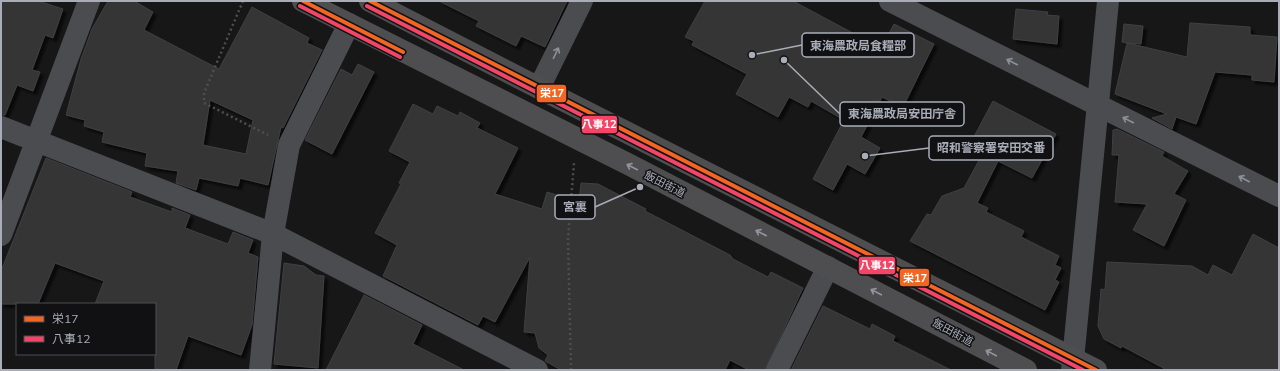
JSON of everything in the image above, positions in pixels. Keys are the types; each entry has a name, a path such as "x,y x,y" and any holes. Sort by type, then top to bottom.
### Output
{"highway":[{"name":"飯田街道","path":"302,1 576,138 1026,370"},
{"path":"370,1 1072,364 1096,370"}],"street":[{"path":"1,235 89,1"},
{"path":"539,88 582,1"},
{"path":"890,1 1279,196"},
{"path":"1072,364 1108,1"},
{"path":"260,370 274,234 288,146 349,24"},
{"path":"1,127 274,234 537,370"},
{"path":"777,370 828,267"}],"path":[{"path":"244,1 204,93 204,103 288,146"},
{"path":"571,370 568,239 576,138"}],"building":[{"path":"1,1 38,1 63,9 53,38 45,35 32,70 40,72 33,91 17,85 5,115 1,115"},
{"path":"108,1 134,1 153,12 144,30 219,69 252,7 309,38 307,43 322,50 283,128 281,127 268,185 240,178 238,186 199,178 196,190 176,183 178,171 145,166 147,153 102,142 104,132 84,126 85,120 66,115 81,59 92,29","holes":["210,100 253,120 246,154 203,145"]},
{"path":"439,1 567,1 545,47 521,36 516,46 476,26 479,21"},
{"path":"705,1 793,1 877,46 878,43 883,45 894,24 934,44 903,107 882,97 861,137 880,148 865,174 847,164 833,190 813,179 844,120 811,101 808,107 789,97 778,117 736,94 747,74 692,45 694,41 685,37"},
{"path":"1016,9 1048,12 1047,15 1059,16 1057,44 1013,39"},
{"path":"1190,23 1250,27 1250,35 1277,37 1274,82 1252,80 1252,75 1215,72 1196,124 1176,117 1172,129 1152,118 1167,114 1115,94 1127,43 1187,57"},
{"path":"1124,24 1143,26 1141,44 1122,42"},
{"path":"358,64 374,72 332,154 305,140 341,69 352,75"},
{"path":"993,101 1056,134 1032,178 998,161 977,203 988,208 986,212 1024,231 1021,237 1059,256 1055,265 1061,268 1055,280 1059,282 1045,310 910,241 927,214 931,215 942,196 964,188 983,153 969,146"},
{"path":"413,104 433,114 437,106 458,116 460,112 480,123 477,128 518,148 495,194 542,209 547,192 579,202 581,183 598,184 768,277 771,272 803,288 765,370 749,370 730,360 725,370 561,370 545,361 548,355 539,348 535,333 524,332 530,257 495,322 483,316 478,325 383,276 397,245 375,233 401,184 399,183 410,162 389,151"},
{"path":"1117,129 1164,152 1162,156 1188,171 1174,194 1186,200 1164,246 1133,230 1147,204 1115,202 1119,155 1112,155 1113,130"},
{"path":"46,158 132,192 130,197 172,212 172,208 190,215 185,228 228,244 233,232 253,240 248,253 258,257 252,325 241,355 188,336 176,370 155,370 156,303 95,303 104,281 55,263 38,303 1,304 1,271"},
{"path":"1253,234 1279,248 1279,370 1167,370 1122,346 1121,348 1104,339 1098,326 1101,289 1105,290 1107,262 1192,266 1208,275 1213,265 1232,275"},
{"path":"284,263 304,266 316,275 324,276 318,368 274,364"},
{"path":"364,295 422,325 413,344 464,370 326,370"},
{"path":"823,306 870,329 872,324 895,336 893,341 951,370 791,370"}],"transit line":[{"name":"栄17","path":"303,1 403,52"},
{"name":"栄17","path":"370,1 1096,370"},
{"name":"八事12","path":"300,6 400,57"},
{"name":"八事12","path":"367,6 1083,370"}],"place":[{"name":"東海農政局食糧部","path":"752,55"},
{"name":"東海農政局安田庁舎","path":"784,60"},
{"name":"昭和警察署安田交番","path":"865,156"},
{"name":"宮裏","path":"640,187"}]}
